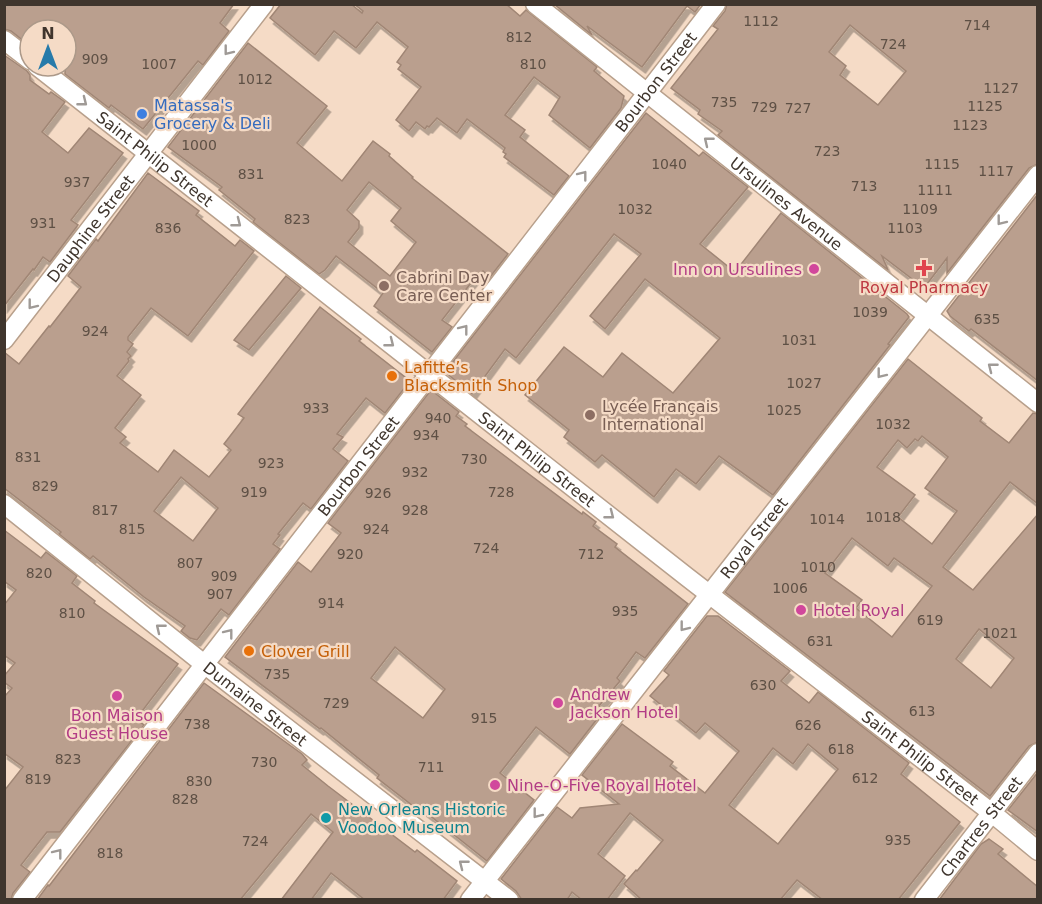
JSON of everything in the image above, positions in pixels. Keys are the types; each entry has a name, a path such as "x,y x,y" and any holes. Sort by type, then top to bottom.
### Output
{"street":[{"name":"Dauphine Street","path":"4,340 264,4"},
{"name":"Ursulines Avenue","path":"535,4 1038,403"},
{"name":"Bourbon Street","path":"22,900 716,4"},
{"path":"4,40 18,51"},
{"name":"Saint Philip Street","path":"53,78 1038,851"},
{"name":"Royal Street","path":"470,900 1038,175"},
{"name":"Dumaine Street","path":"4,504 204,664 509,900"},
{"name":"Chartres Street","path":"924,900 1038,753"}],"building":[{"path":"4,4 234,4 220,23 229,31 203,65 198,61 143,129 111,105 109,108 70,78 78,78 78,18 18,18 18,37 4,29"},
{"path":"281,4 351,4 362,13 363,11 354,4 506,4 520,16 526,10 597,67 594,71 624,96 621,108 590,148 549,115 560,97 534,77 505,115 525,130 520,137 569,176 554,195 504,157 505,148 467,119 457,133 437,118 425,129 416,122 409,131 396,120 421,87 398,69 401,65 397,62 408,47 377,22 356,48 334,31 315,55 270,18"},
{"path":"554,4 701,4 695,12 687,6 642,67 587,26 592,35"},
{"path":"727,4 1038,4 1038,164 1029,168 947,273 947,258 924,288 882,256 888,270 718,135 722,131 698,114 700,110 671,88 718,29 713,26 725,11","holes":["850,25 906,71 878,105 840,75 846,66 829,52"]},
{"path":"248,43 327,106 297,143 342,181 373,141 390,154 389,156 412,178 508,254 490,277 483,271 478,274 442,320 452,327 432,352 374,306 383,293 336,256 319,274 253,222 255,219 219,190 222,187 168,147","holes":["369,182 401,208 391,221 416,242 390,276 348,242 359,228 359,221 347,210"]},
{"path":"4,55 18,65 18,78 30,78 49,94 51,92 65,102 42,132 68,153 89,128 123,153 71,220 78,225 50,262 43,257 4,306"},
{"path":"646,113 699,156 703,152 748,187 700,244 735,272 781,213 909,317 888,344 890,345 773,495 719,456 696,484 676,469 654,497 602,455 595,462 564,437 569,430 525,395 564,347 603,377 622,353 673,393 720,338 645,279 605,329 590,316 641,254 614,234 516,358 505,349 472,394 445,372"},
{"path":"148,173 199,211 196,215 235,246 240,240 254,251 188,336 151,308 128,337 133,344 127,352 131,356 117,376 141,395 115,428 126,437 120,443 158,472 174,450 209,477 231,450 224,444 244,418 238,414 320,307 410,381 385,413 366,398 337,434 343,437 333,449 348,461 311,509 303,503 278,534 280,535 273,544 280,549 229,615 221,609 197,640 181,631 185,626 93,556 90,559 59,534 61,532 4,488 4,352 19,364 81,287 68,276 96,239 98,241","holes":["181,477 218,508 193,541 154,511"]},
{"path":"1038,194 1038,381 971,329 969,331 947,311"},
{"path":"286,276 301,288 249,350 234,340"},
{"path":"908,359 982,418 980,421 1009,443 1033,413 1038,414 1038,504 1010,482 943,567 973,590 1038,514 1038,742 1029,746 990,796 725,592","holes":["922,436 948,457 925,488 957,511 932,544 898,517 915,495 877,467 898,440 907,448 915,439 918,441","852,538 888,566 894,558 932,586 892,637 856,608 862,600 825,573","979,629 1014,658 991,688 956,659"]},
{"path":"431,390 459,412 456,416 467,424 465,426 582,514 583,512 596,522 593,526 617,544 615,547 688,604 645,658 636,652 617,678 620,681 599,706 604,710 570,754 536,727 500,773 534,800 487,861 419,807 417,809 377,778 379,775 321,728 225,657 298,562 311,572 341,533 328,523","holes":["395,647 445,689 423,718 371,678"]},
{"path":"4,530 41,558 46,552 77,576 72,583 95,601 94,603 178,664 136,719 144,725 60,832 47,832 21,865 30,872 13,893 11,900 4,900 4,791 23,767 4,753 4,697 12,688 4,682 4,676 15,663 4,655 4,605 16,590 4,581"},
{"path":"707,616 718,616 790,671 781,681 809,703 818,692 909,763 901,774 960,822 898,900 823,900 797,880 780,900 642,900 624,884 663,840 630,813 598,854 625,876 607,900 582,900 572,892 567,900 522,900 516,891 501,879 557,807 572,818 580,808 619,804 582,775 622,724 673,762 670,766 705,793 739,751 705,723 696,733 650,696 669,675 664,671","holes":["808,744 838,769 778,844 729,805 773,748 793,764"]},
{"path":"204,683 302,754 307,760 302,765 328,786 457,881 443,900 365,900 331,873 311,900 281,900 333,832 311,814 240,900 37,900"},
{"path":"1038,772 1038,832 1008,810"},
{"path":"989,839 1003,849 998,854 1038,887 1038,900 939,900 981,844"}],"place":[{"name":"Matassa's Grocery & Deli","path":"142,114"},
{"name":"Royal Pharmacy","path":"924,268"},
{"name":"Inn on Ursulines","path":"814,269"},
{"name":"Cabrini Day Care Center","path":"384,286"},
{"name":"Lafitte’s Blacksmith Shop","path":"392,376"},
{"name":"Lycée Français International","path":"590,415"},
{"name":"Hotel Royal","path":"801,610"},
{"name":"Clover Grill","path":"249,651"},
{"name":"Bon Maison Guest House","path":"117,696"},
{"name":"Andrew Jackson Hotel","path":"558,703"},
{"name":"Nine-O-Five Royal Hotel","path":"495,785"},
{"name":"New Orleans Historic Voodoo Museum","path":"326,818"}]}
